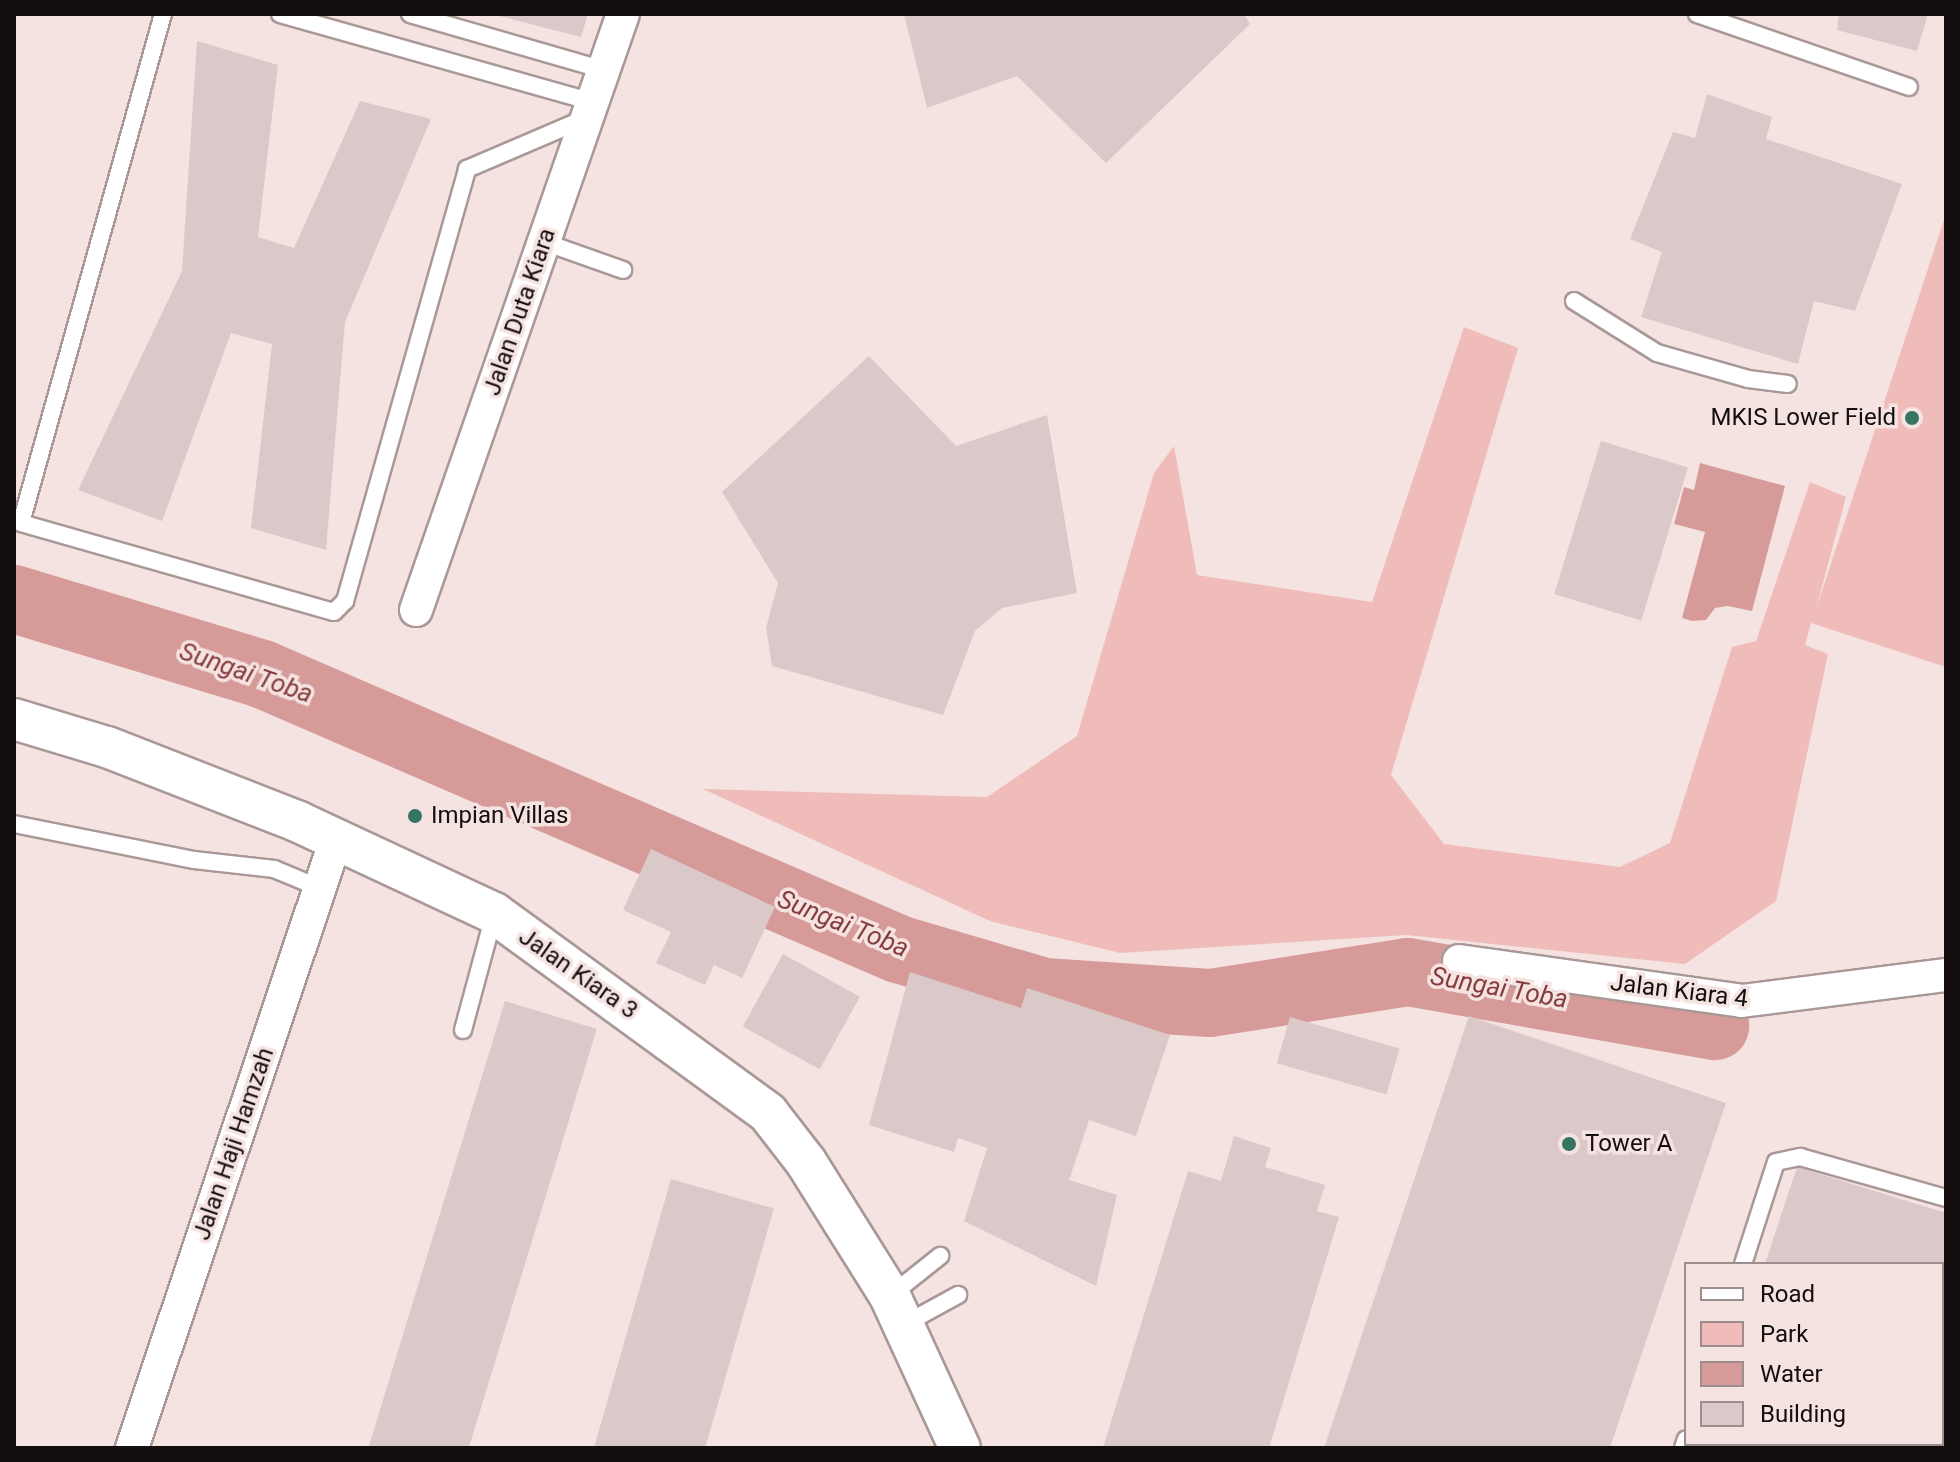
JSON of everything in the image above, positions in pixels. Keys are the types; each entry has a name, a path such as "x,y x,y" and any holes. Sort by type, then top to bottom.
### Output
{"street":[{"name":"Jalan Duta Kiara","path":"416,610 623,14"},
{"name":"Jalan Kiara 3","path":"14,719 107,747 336,839 494,913 768,1113 806,1162 897,1310 960,1448"},
{"name":"Jalan Haji Hamzah","path":"132,1448 336,839"},
{"name":"Jalan Kiara 4","path":"1459,961 1742,1001 1946,975"}],"lane":[{"path":"163,14 21,523 31,530 334,612 345,601 467,169 590,109"},
{"path":"280,14 590,109"},
{"path":"410,14 604,70"},
{"path":"1697,14 1909,87"},
{"path":"544,242 623,270"},
{"path":"1574,301 1657,353 1748,379 1788,384"},
{"path":"14,824 194,860 274,869 320,888"},
{"path":"463,1030 494,913"},
{"path":"1744,1262 1776,1162 1800,1157 1946,1198"},
{"path":"897,1310 940,1256"},
{"path":"897,1310 958,1295"}],"green space":[{"path":"1946,214 1946,667 1811,623 1805,645 1828,654 1776,901 1685,964 1407,935 1120,953 990,921 703,789 987,797 1077,736 1154,473 1174,446 1197,575 1372,602 1464,327 1518,348 1391,775 1444,844 1620,867 1670,843 1732,647 1756,641 1810,482 1846,497 1816,609"}],"water":[{"path":"1700,463 1785,486 1752,611 1728,606 1715,608 1706,620 1692,621 1682,618 1705,532 1674,524 1684,487 1694,490"}],"building":[{"path":"492,14 588,14 581,37"},
{"path":"904,14 1244,14 1250,24 1106,163 1017,76 927,108"},
{"path":"1839,14 1928,14 1917,51 1837,30"},
{"path":"197,41 278,65 258,237 294,248 360,101 431,119 345,322 326,550 251,528 272,344 231,333 162,521 78,490 182,271"},
{"path":"1707,94 1772,117 1766,139 1902,184 1855,311 1814,301 1798,364 1641,317 1662,252 1630,239 1673,132 1695,138"},
{"path":"869,356 956,446 1047,415 1077,593 1002,608 975,631 943,715 772,666 766,628 778,583 722,492"},
{"path":"1601,441 1688,468 1641,621 1554,594"},
{"path":"651,849 775,907 742,978 714,965 705,985 656,963 671,932 623,910"},
{"path":"783,954 860,997 820,1069 743,1027"},
{"path":"910,972 1021,1008 1027,988 1170,1035 1136,1136 1089,1120 1069,1180 1117,1195 1096,1286 964,1221 987,1148 958,1138 954,1152 869,1125"},
{"path":"505,1001 597,1029 469,1448 368,1448"},
{"path":"1469,1016 1726,1103 1610,1448 1324,1448"},
{"path":"1290,1017 1400,1048 1386,1095 1277,1063"},
{"path":"1234,1136 1271,1148 1265,1167 1325,1185 1317,1211 1339,1217 1269,1448 1103,1448 1188,1171 1221,1181"},
{"path":"1797,1167 1946,1213 1946,1448 1703,1448 1944,1446 1944,1262 1766,1262"},
{"path":"671,1179 774,1208 705,1448 594,1448"}],"waterway":[{"name":"Sungai Toba","path":"14,599 262,674 898,949 1044,992 1210,1003 1408,972 1715,1026"}],"place":[{"name":"MKIS Lower Field","path":"1912,418"},
{"name":"Impian Villas","path":"415,816"},
{"name":"Tower A","path":"1569,1144"}]}
